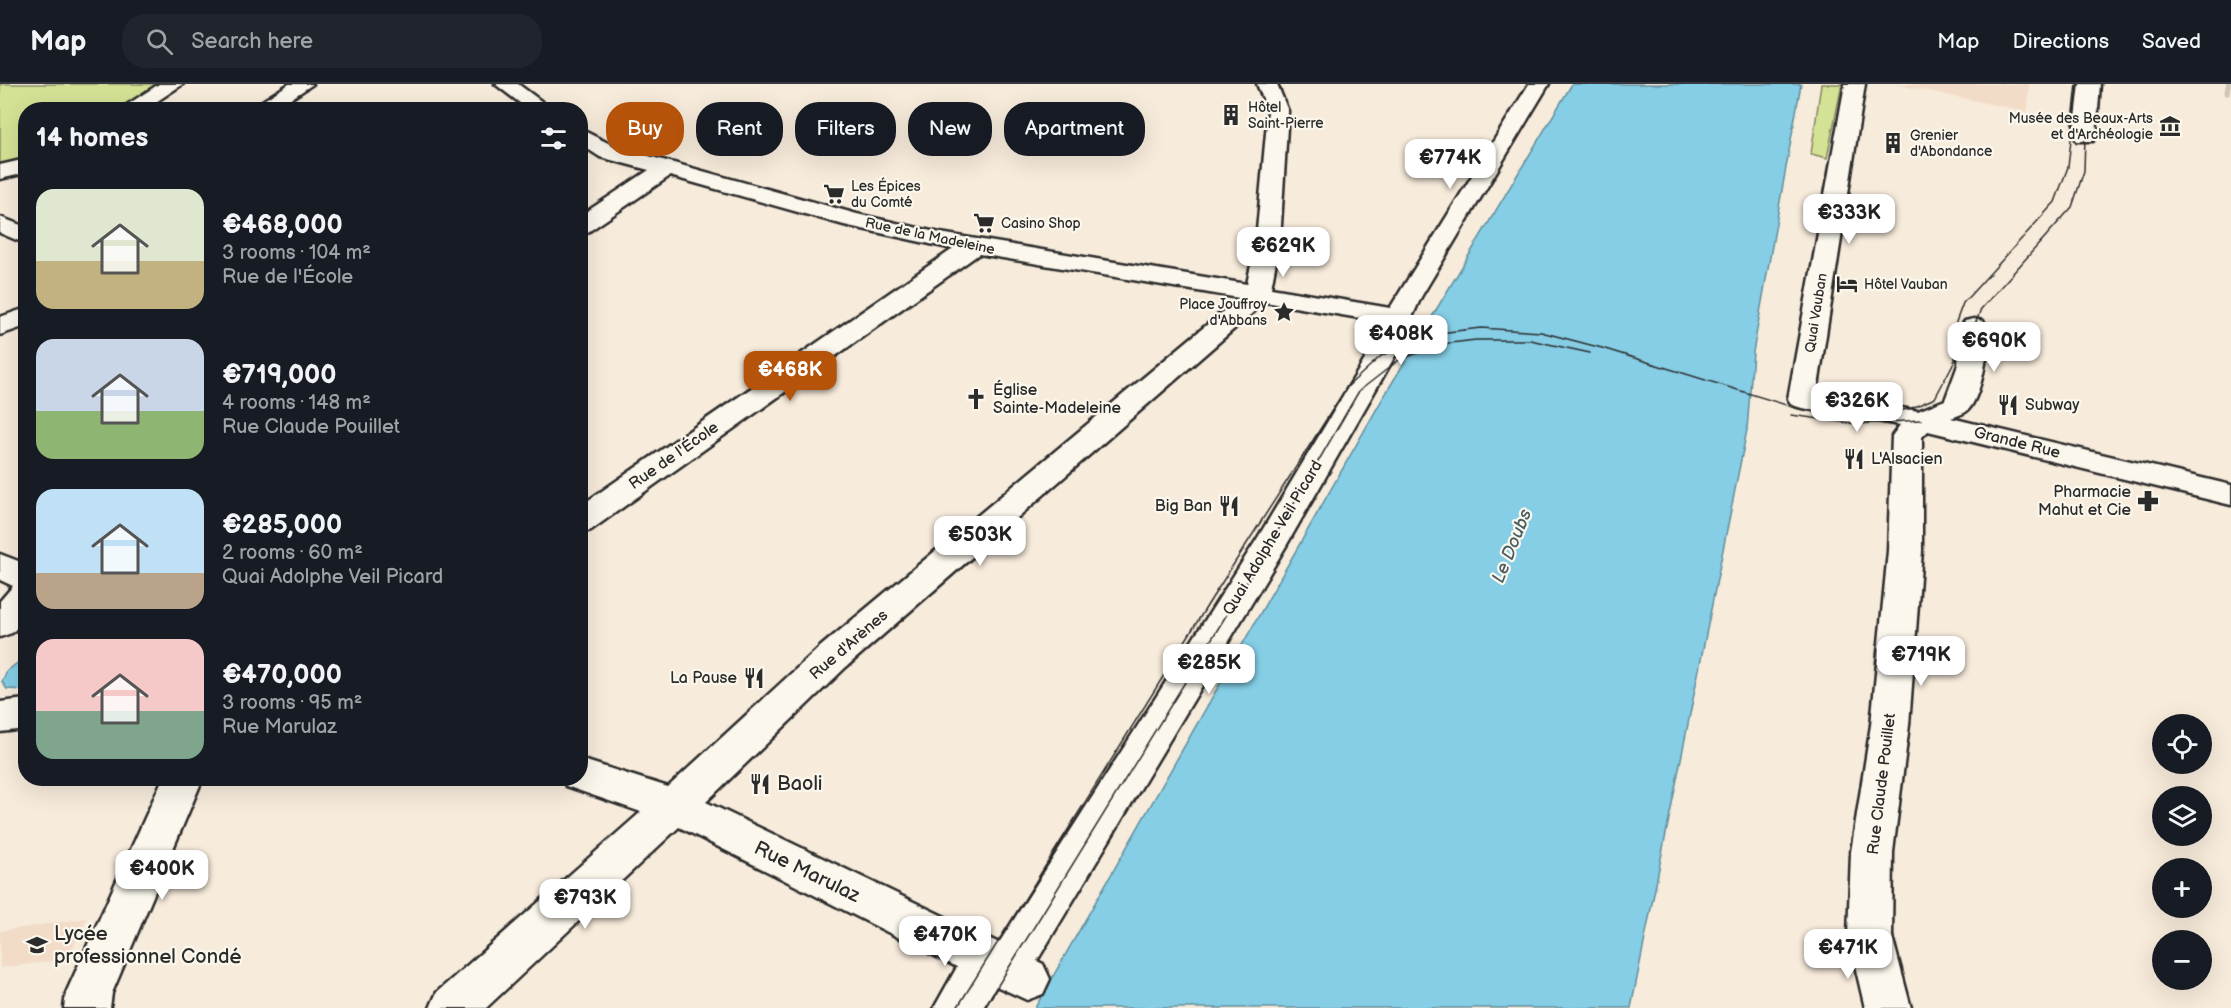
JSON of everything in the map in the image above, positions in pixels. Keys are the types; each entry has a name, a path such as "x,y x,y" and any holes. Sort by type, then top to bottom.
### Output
{"street":[{"path":"143,102 173,84"},
{"path":"272,102 303,84"},
{"path":"506,84 532,102"},
{"path":"1267,84 1278,111 1268,241 1257,296 1398,317"},
{"name":"Quai Adolphe Veil Picard","path":"957,1008 1008,970 1269,546 1380,356 1398,317 1539,84"},
{"name":"Quai Vauban","path":"1802,399 1855,84"},
{"path":"2085,136 2090,84"},
{"path":"588,140 606,151"},
{"path":"588,156 606,152"},
{"name":"Rue de la Madeleine","path":"623,156 852,220 974,246 1257,296"},
{"path":"0,172 18,168"},
{"path":"588,222 668,168"},
{"path":"0,224 18,233"},
{"name":"Rue de l'École","path":"588,516 974,246"},
{"name":"Rue d'Arènes","path":"453,1008 675,806 833,657 1257,296"},
{"path":"0,327 18,319"},
{"path":"1921,420 1957,405 1972,365 1974,327"},
{"name":"Grande Rue","path":"1802,399 1921,420 2231,495"},
{"name":"Rue Claude Pouillet","path":"1888,1008 1870,936 1872,852 1890,725 1905,551 1907,436 1921,420"},
{"path":"0,567 18,575"},
{"path":"0,624 18,603"},
{"path":"0,717 18,715"},
{"name":"Rue Marulaz","path":"588,779 675,806 1008,970"},
{"path":"87,1008 89,993 179,786"}],"shaded area":[{"path":"1893,84 2029,84 2028,112 1933,92"},
{"name":"Lycée professionnel Condé","path":"87,918 68,959 0,968 0,931"}],"green space":[{"path":"0,84 164,84 134,102 18,102 18,164 0,168"},
{"path":"1821,84 1842,84 1827,158 1811,154"}],"water":[{"name":"Le Doubs","path":"1572,84 1801,84 1753,352 1747,430 1631,1008 1035,1008 1383,398"},
{"path":"18,662 18,690 7,689 2,682 7,671"}],"tunnel":[{"path":"2226,84 2231,85"}],"tram line":[{"path":"957,1008 1212,598 1347,387 1381,356 1422,335 1481,328 1541,332 1602,348 1799,409 1862,415 1887,414 1912,408 1935,398 1955,360 1956,322 1963,303 2055,202 2068,167 2077,84"},
{"path":"1974,327 1981,309 2072,207 2084,171 2085,136"},
{"path":"984,1008 1269,546 1359,391 1399,360 1442,344 1476,340 1530,340 1590,353"},
{"path":"1791,415 1856,424 1921,420"}],"place":[{"name":"Hôtel Saint-Pierre","path":"1231,115"},
{"name":"Musée des Beaux-Arts et d'Archéologie","path":"2170,126"},
{"name":"Grenier d'Abondance","path":"1893,143"},
{"name":"Les Épices du Comté","path":"834,194"},
{"name":"Casino Shop","path":"984,223"},
{"name":"Hôtel Vauban","path":"1847,284"},
{"name":"Place Jouffroy d'Abbans","path":"1284,312"},
{"name":"Église Sainte-Madeleine","path":"976,399"},
{"name":"Subway","path":"2008,405"},
{"name":"L'Alsacien","path":"1854,459"},
{"name":"Pharmacie Mahut et Cie","path":"2148,501"},
{"name":"Big Ban","path":"1229,506"},
{"name":"La Pause","path":"754,678"},
{"name":"Baoli","path":"760,784"},
{"name":"Lycée professionnel Condé","path":"37,945"}]}
